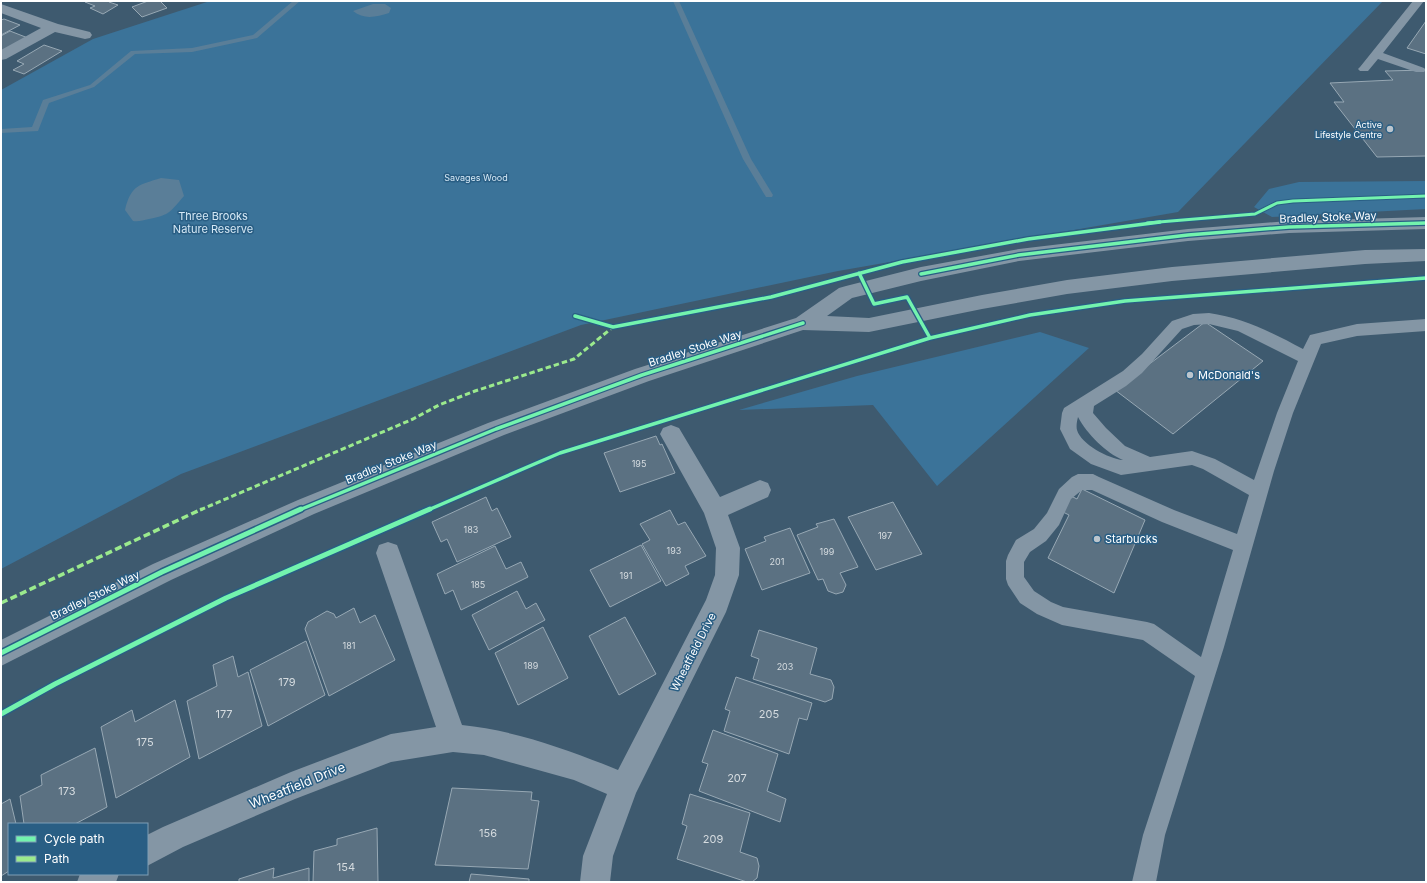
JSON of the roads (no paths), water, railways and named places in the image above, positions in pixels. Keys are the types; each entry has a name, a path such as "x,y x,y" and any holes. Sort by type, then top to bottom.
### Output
{"street":[{"path":"1,8 53,27 86,35"},
{"path":"1,56 53,27"},
{"name":"Bradley Stoke Way","path":"1,653 162,572 306,507 496,429 642,375 803,323 846,293 921,274 1019,255 1188,235 1290,227 1426,223"},
{"name":"Bradley Stoke Way","path":"803,323 869,325 982,302 1067,287 1172,274 1365,257 1426,255"},
{"name":"Wheatfield Drive","path":"595,882 598,856 624,787 717,604 727,575 728,548 714,510 671,434"},
{"path":"714,510 760,490"},
{"path":"388,553 452,738"},
{"name":"Wheatfield Drive","path":"148,850 173,837 291,786 391,748 452,738 484,741 575,766 624,787"},
{"path":"92,882 102,875"}],"lane":[{"path":"1364,69 1419,1"},
{"path":"1376,55 1420,70"},
{"path":"1260,492 1209,464 1192,458 1120,468 1097,459 1076,444 1068,429 1070,413 1086,402 1100,395 1135,370 1177,326 1202,318 1227,320 1262,335 1307,359"},
{"path":"1144,882 1154,835 1206,672 1243,545 1285,413 1315,338 1357,330 1426,325"},
{"path":"1086,402 1085,415 1100,433 1119,450 1149,464"},
{"path":"1206,672 1147,631 1062,616 1044,608 1027,597 1015,579 1014,562 1023,546 1040,535 1053,519 1065,494 1078,482 1093,482 1168,516 1243,545"}],"waterway":[{"path":"1,131 35,129 46,102 92,86 133,52 192,50 255,37 297,1"},
{"path":"676,1 747,159 769,195"}],"place":[{"name":"Active Lifestyle Centre","path":"1390,129"},
{"name":"McDonald's","path":"1190,375"},
{"name":"Starbucks","path":"1097,539"}],"park label":[{"name":"Savages Wood","path":"476,177"},
{"name":"Three Brooks Nature Reserve","path":"213,222"}]}
